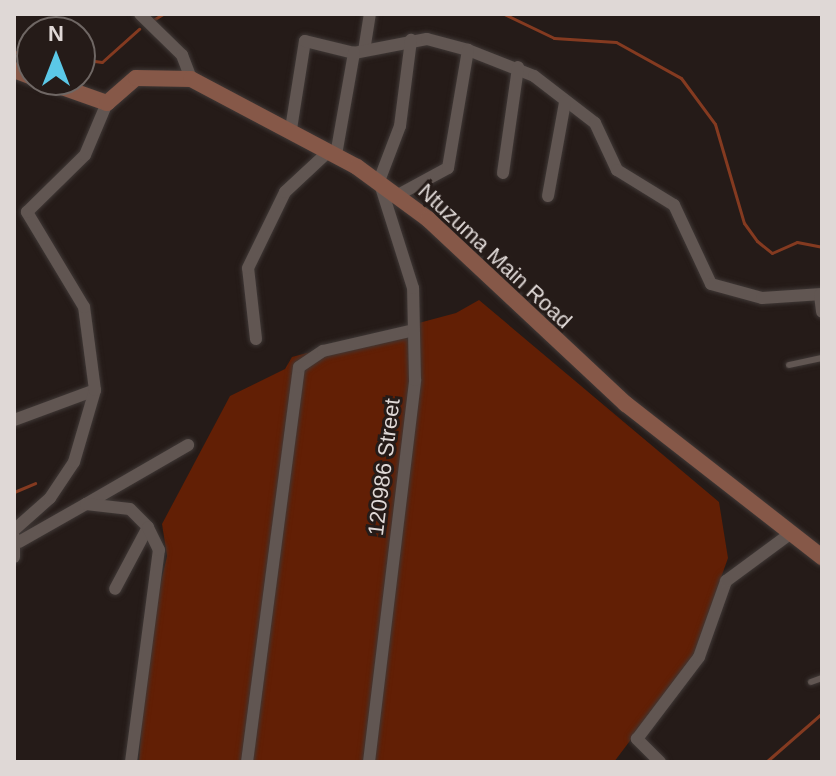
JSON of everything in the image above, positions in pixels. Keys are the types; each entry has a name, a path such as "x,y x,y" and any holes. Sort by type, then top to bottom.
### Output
{"main road":[{"name":"Ntuzuma Main Road","path":"107,103 136,78 191,79 291,129 379,181 626,404 822,557"},
{"path":"87,96 107,103"}],"street":[{"path":"140,14 182,55 191,79"},
{"path":"256,339 248,268 285,192 332,153 370,14"},
{"path":"291,129 301,45 309,40 359,52 411,40 468,50 518,67 595,123 617,170 674,205 711,284 762,298 821,294 822,312"},
{"path":"379,181 400,126 411,40"},
{"path":"398,195 448,168 468,50"},
{"path":"503,173 518,67"},
{"path":"548,196 565,102"},
{"path":"27,212 85,155 107,103"},
{"name":"120986 Street","path":"369,762 415,380 410,274 379,181"},
{"path":"14,206 27,212 84,307 95,390 74,462 50,498 16,536 14,557"},
{"path":"247,762 299,367 323,351 414,330"},
{"path":"14,420 95,390"},
{"path":"16,536 86,504 188,445"},
{"path":"86,504 125,507 148,527 159,550 131,762"},
{"path":"115,589 148,527"},
{"path":"660,762 637,739 703,649 726,581 791,533"}],"lane":[{"path":"789,365 822,358"},
{"path":"811,682 822,678"}],"shaded area":[{"path":"479,300 719,502 728,558 693,657 614,762 139,762 147,641 167,556 162,524 230,396 285,369 292,357 456,313"}],"waterway":[{"path":"153,20 163,14"},
{"path":"504,14 554,38 616,42 681,78 715,124 744,223 757,241 772,253 797,242 822,247"},
{"path":"96,61 102,62 139,29"},
{"path":"14,492 35,483"},
{"path":"766,762 822,713"}]}
